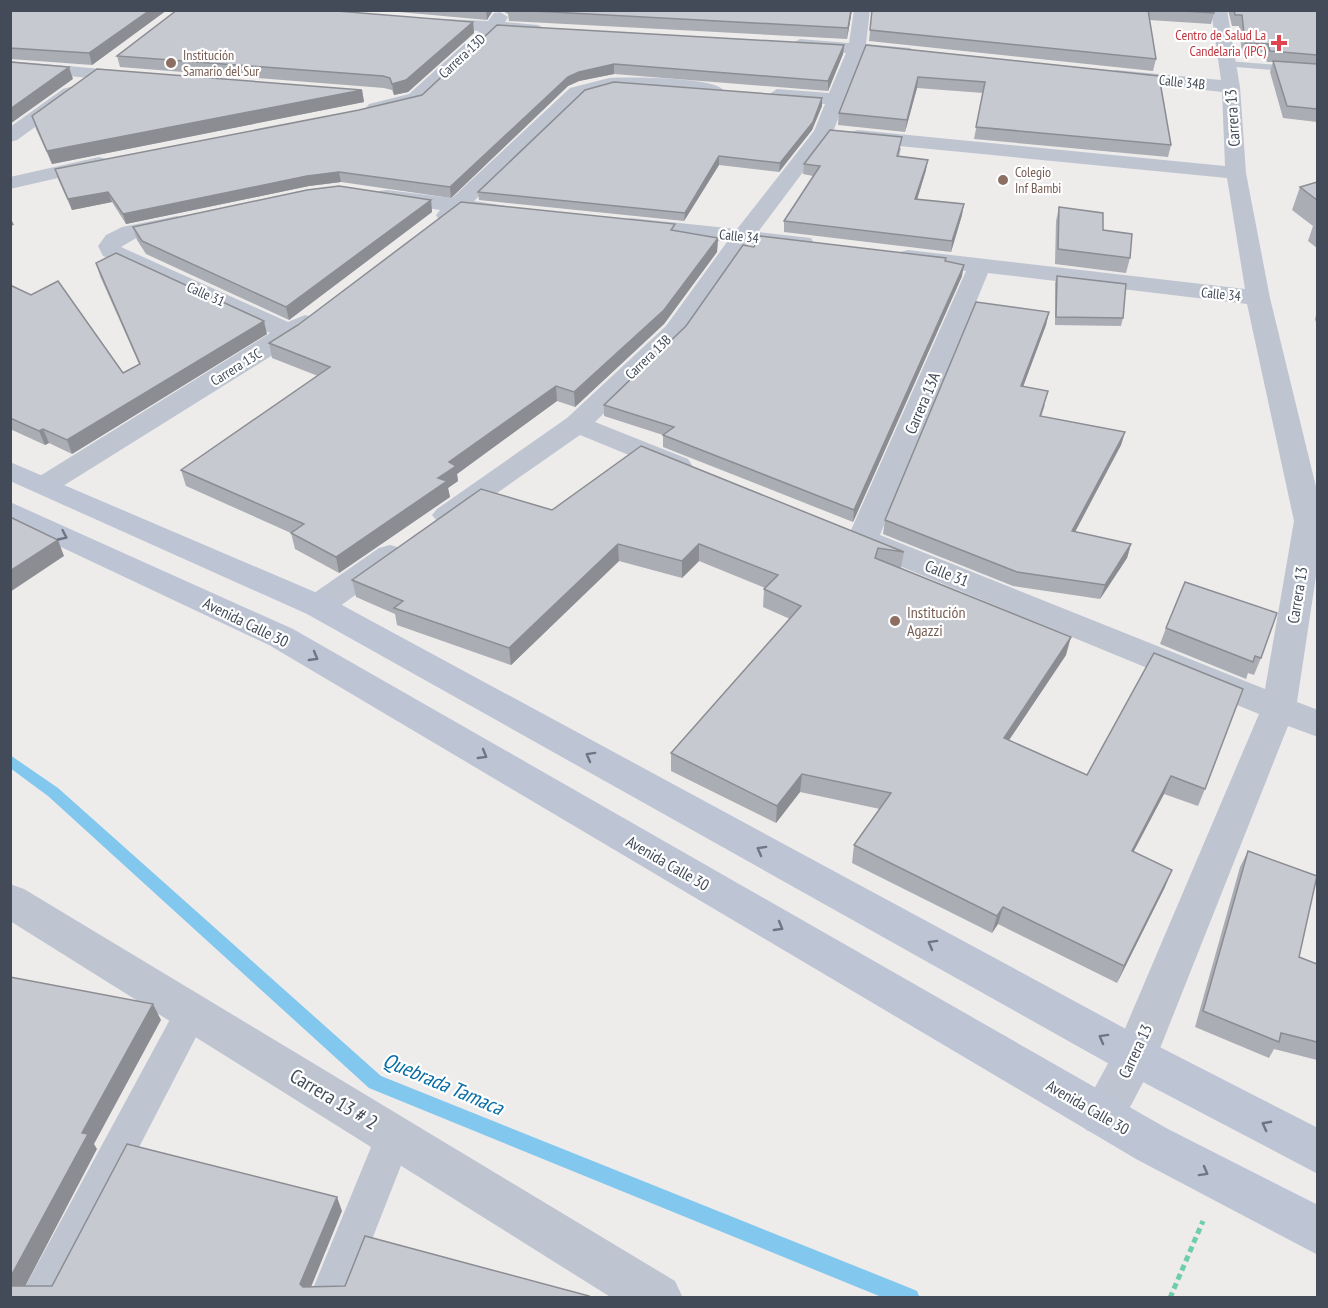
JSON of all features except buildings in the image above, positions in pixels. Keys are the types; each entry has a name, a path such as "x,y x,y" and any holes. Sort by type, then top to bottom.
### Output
{"main road":[{"path":"10,470 318,606 1136,1056 1317,1152"},
{"name":"Avenida Calle 30","path":"10,511 280,637 1102,1115 1221,1182 1317,1231"}],"street":[{"name":"Carrera 13D","path":"364,103 416,98 493,27 505,10"},
{"name":"Carrera 13B","path":"318,606 577,424 675,331 742,236 824,132 857,47 862,10"},
{"name":"Carrera 13","path":"1102,1115 1136,1056 1279,706 1313,521 1258,298 1236,173 1229,76 1219,10"},
{"path":"412,21 552,30"},
{"path":"786,43 857,47 927,55"},
{"path":"10,136 116,60"},
{"path":"10,66 156,78"},
{"name":"Calle 34B","path":"1103,74 1229,76"},
{"path":"430,228 457,207 577,92 587,87 614,82 730,91"},
{"path":"753,93 835,99"},
{"path":"824,132 1236,173"},
{"path":"10,183 51,172 119,159"},
{"path":"10,161 51,172"},
{"path":"362,192 457,207 517,213"},
{"name":"Calle 31","path":"193,219 124,234 112,240 109,246 111,251 291,333"},
{"name":"Calle 34","path":"612,223 826,246"},
{"name":"Calle 34","path":"885,254 1258,298"},
{"name":"Carrera 13A","path":"852,535 980,266"},
{"name":"Carrera 13C","path":"45,485 291,333 319,312"},
{"path":"577,424 709,477"},
{"name":"Calle 31","path":"852,535 1279,706 1317,724"},
{"name":"Carrera 13 # 2","path":"10,900 394,1135 634,1291"},
{"path":"39,1298 192,1012"},
{"path":"329,1298 394,1135"}],"lane":[{"path":"1229,76 1317,71"}],"path":[{"path":"1170,1298 1221,1182"}],"waterway":[{"name":"Quebrada Tamaca","path":"10,760 53,792 375,1082 910,1298"}],"place":[{"name":"Centro de Salud La Candelaria (IPC)","path":"1279,43"},
{"name":"Institución Samario del Sur","path":"171,63"},
{"name":"Colegio Inf Bambi","path":"1003,180"},
{"name":"Institución Agazzi","path":"895,621"}]}
